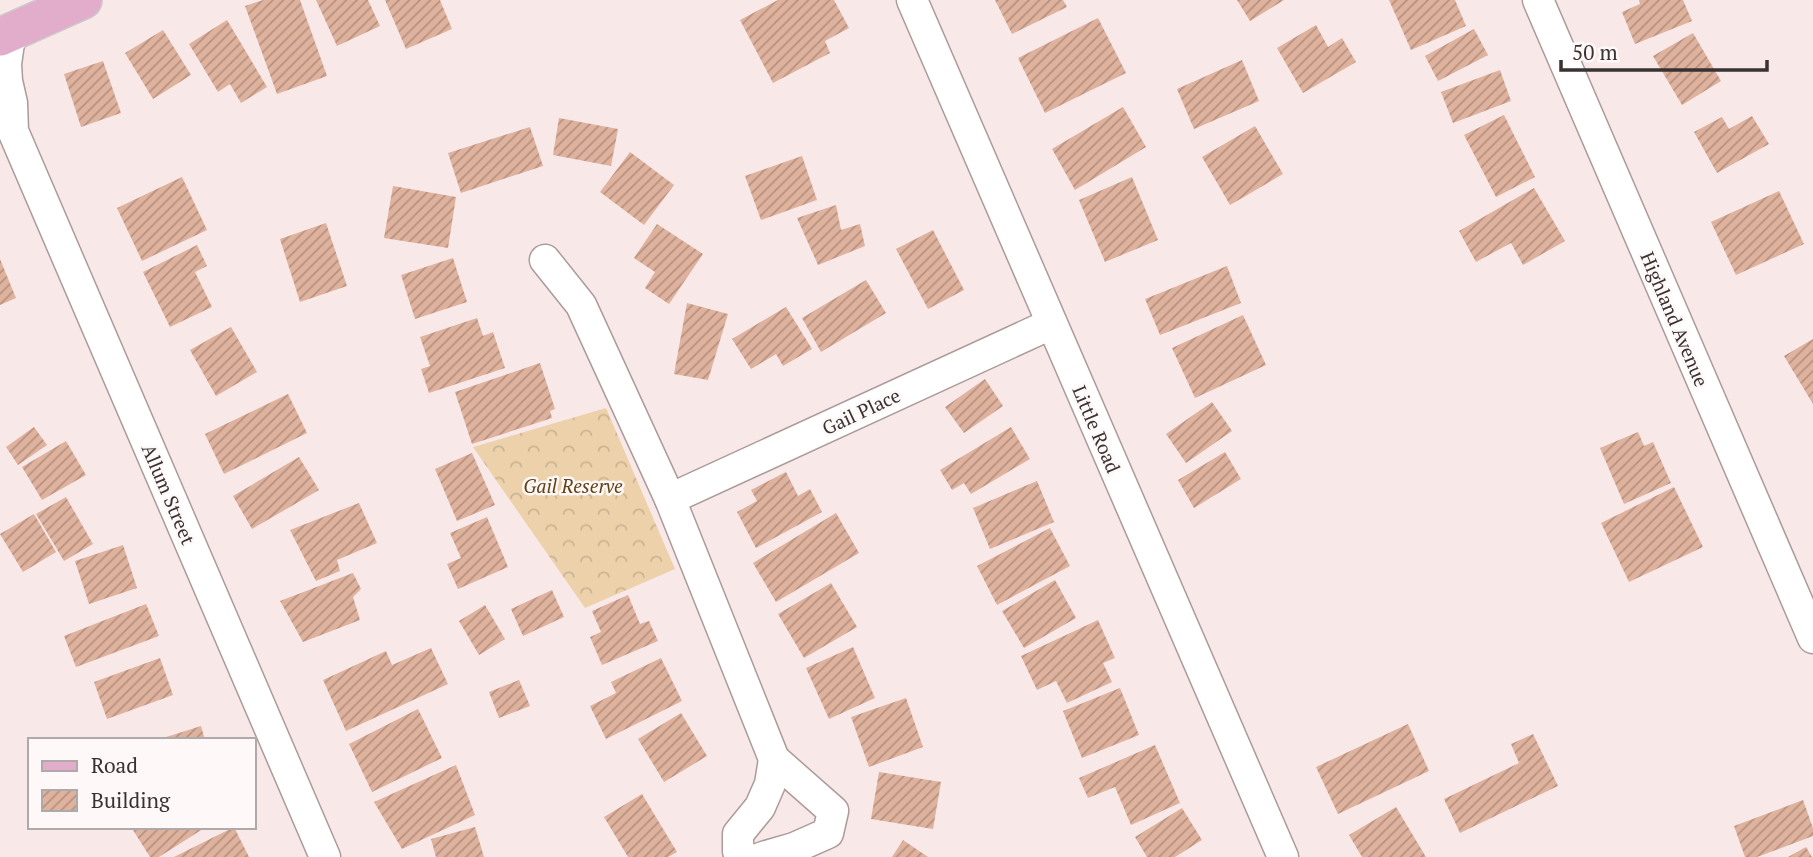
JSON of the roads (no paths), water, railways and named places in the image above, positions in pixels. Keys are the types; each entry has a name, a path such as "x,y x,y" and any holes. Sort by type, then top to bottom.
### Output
{"main road":[{"path":"9,33 83,0"}],"street":[{"name":"Little Road","path":"912,0 1283,857"},
{"name":"Highland Avenue","path":"1538,0 1813,638"},
{"name":"Allum Street","path":"9,33 6,64 12,103 6,125 325,857"},
{"path":"545,260 581,305 670,499 774,759 833,811 828,833 794,848 763,857"},
{"name":"Gail Place","path":"670,499 1051,324"},
{"path":"746,857 738,851 738,834 760,807 770,784 774,759"}],"park label":[{"name":"Gail Reserve","path":"573,485"}]}
